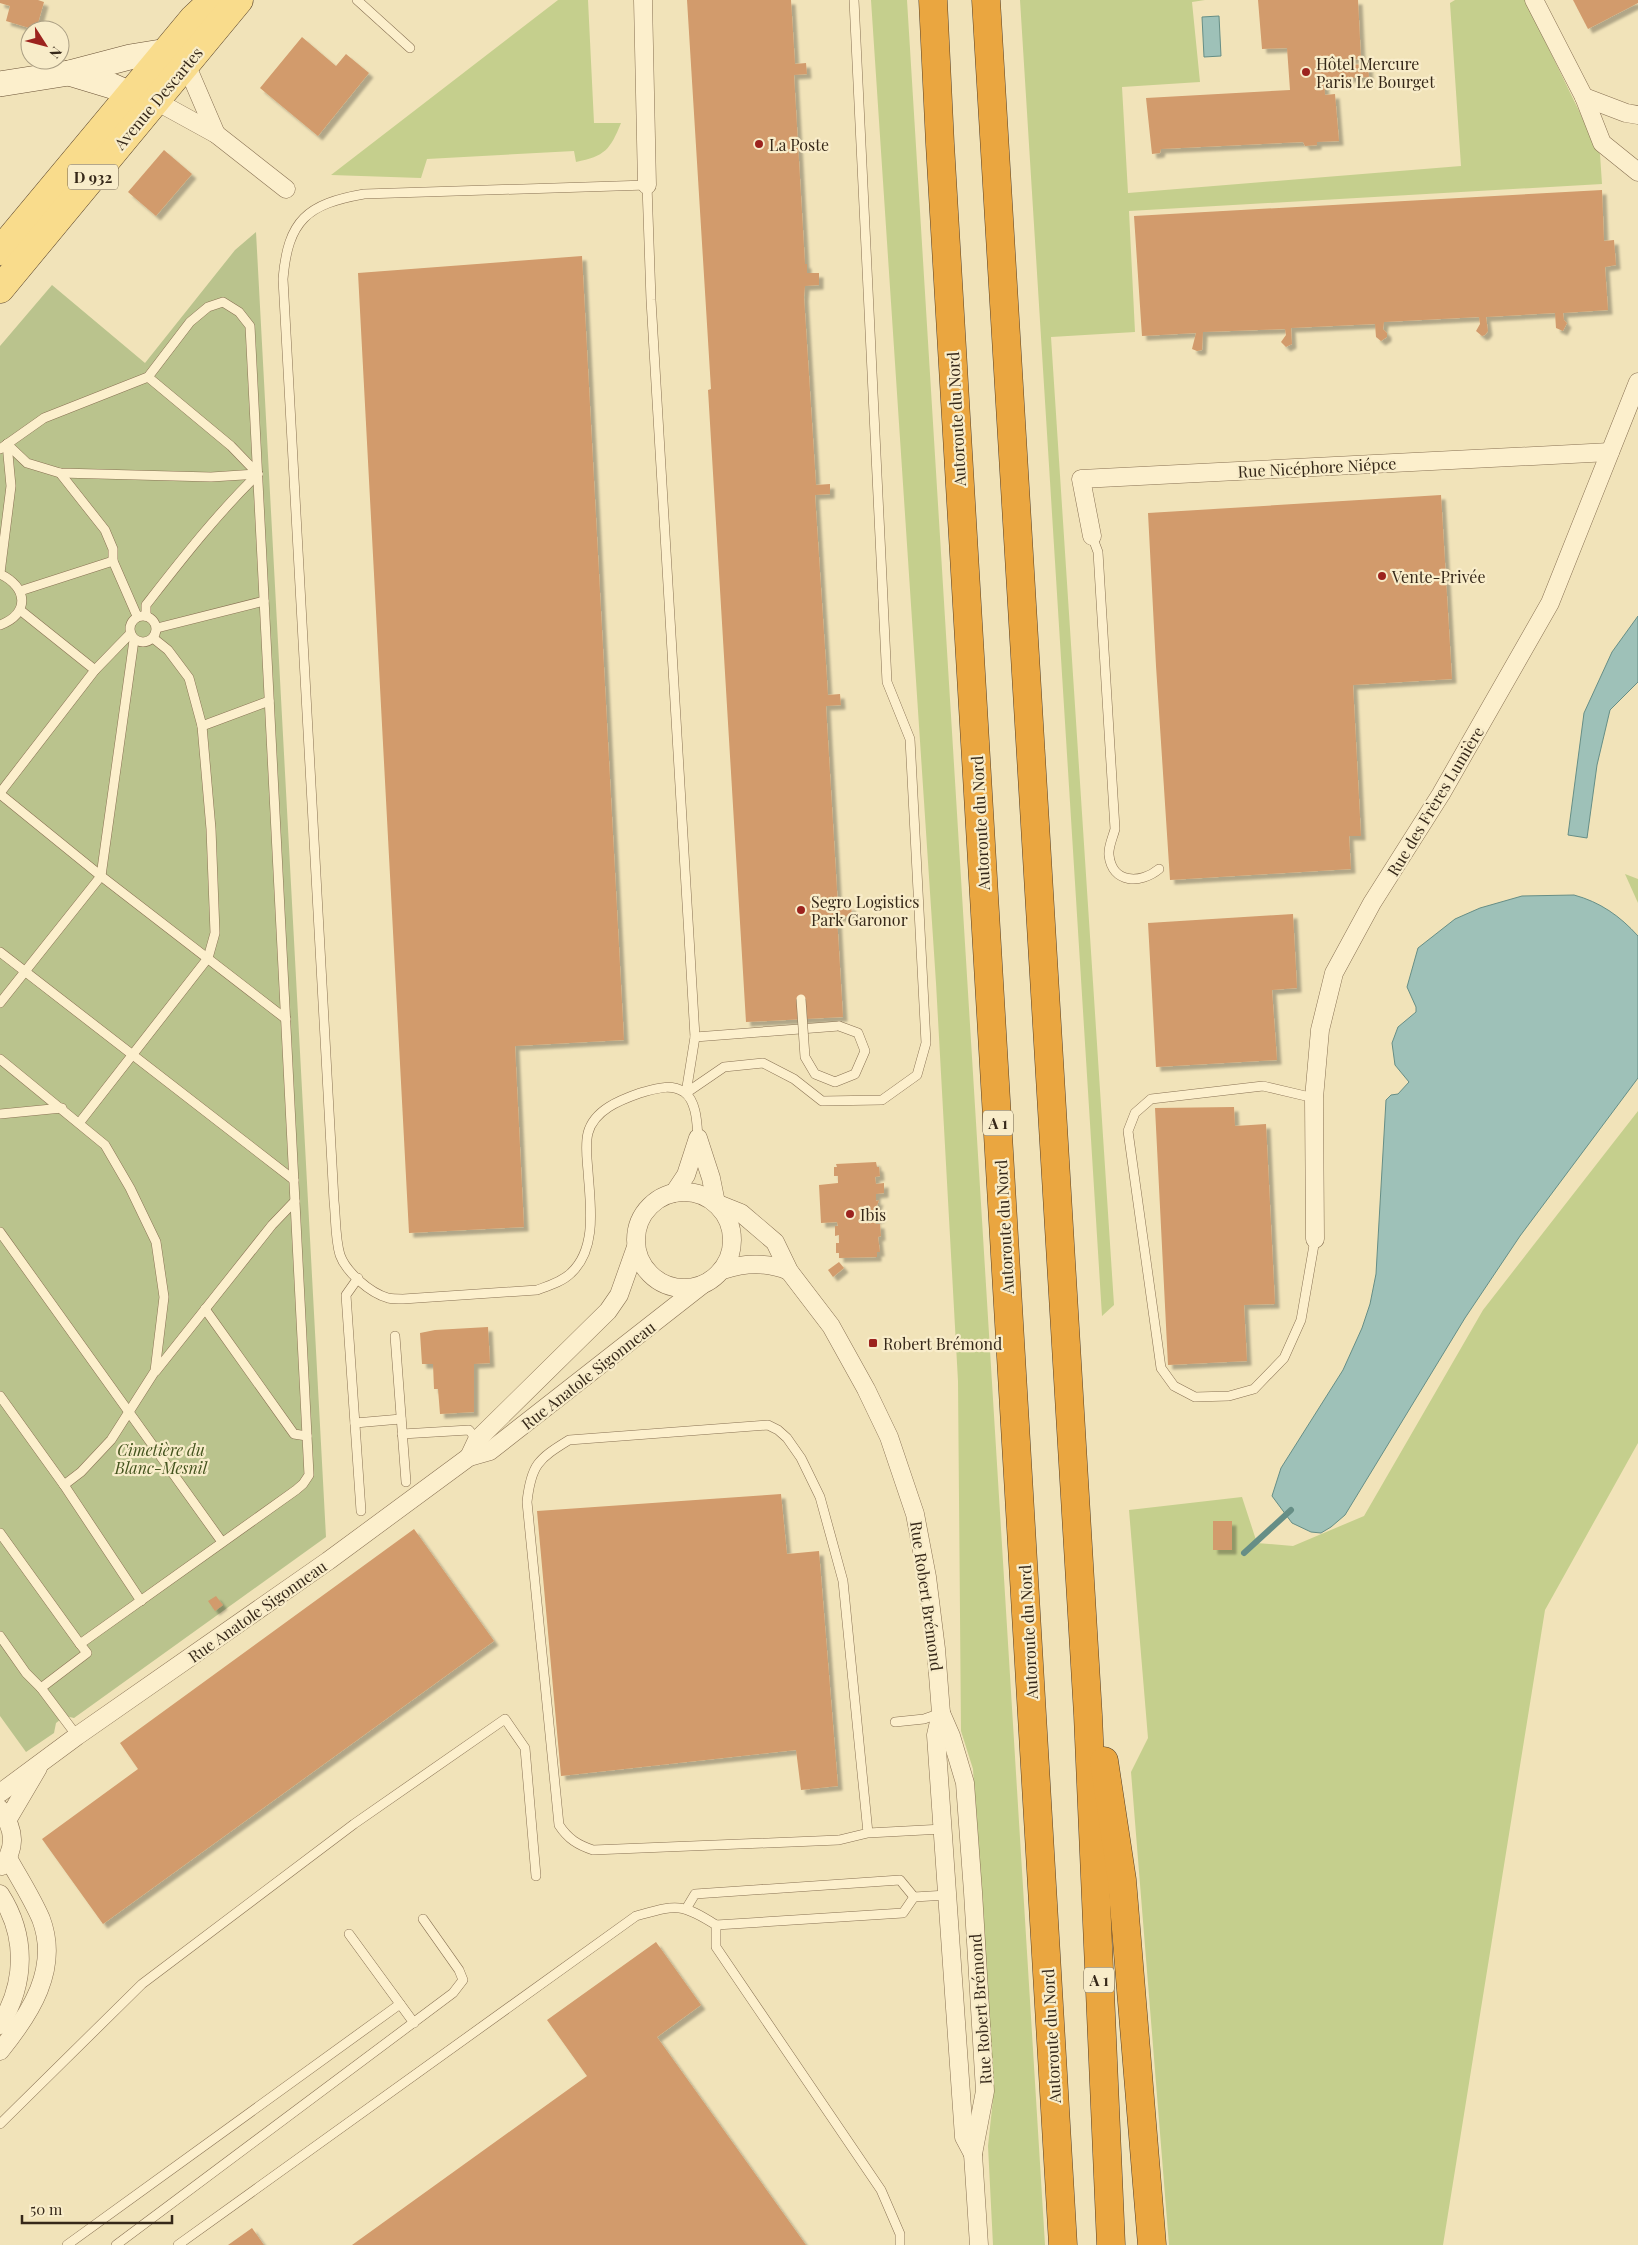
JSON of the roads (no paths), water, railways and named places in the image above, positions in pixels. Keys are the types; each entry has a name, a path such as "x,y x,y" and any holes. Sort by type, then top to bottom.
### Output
{"highway":[{"name":"Autoroute du Nord","path":"933,0 940,154 1063,2245"},
{"name":"A 1","path":"986,0 1088,1715 1111,2245"},
{"path":"1088,1715 1107,1768 1122,1880 1152,2245"}],"main road":[{"name":"Avenue Descartes","path":"0,289 156,102 193,19 213,0"},
{"name":"Avenue Descartes","path":"0,251 130,94 177,57 239,0"},
{"path":"0,84 68,74 130,57 177,57"},
{"path":"68,74 112,86 156,102"}],"street":[{"path":"643,0 647,185"},
{"path":"1534,0 1584,97 1602,143 1638,172"},
{"path":"177,57 216,134"},
{"path":"1584,97 1626,113 1638,114"},
{"path":"156,102 216,134 286,190"},
{"name":"Rue des Frères Lumière","path":"1315,1239 1314,1098 1320,1030 1334,973 1372,903 1441,794 1550,604 1638,382"},
{"name":"Rue Nicéphore Niépce","path":"1092,536 1081,479 1610,452"},
{"path":"674,1192 686,1176 698,1138"},
{"path":"698,1138 711,1178 716,1203"},
{"path":"674,1192 696,1194 716,1203 725,1214 731,1228 733,1242 730,1257 723,1270 714,1279 702,1285 674,1288 660,1282 644,1268 636,1247 636,1233 640,1219 649,1207 660,1198 674,1192"},
{"name":"Rue Robert Brémond","path":"716,1203 741,1213 775,1242 789,1271 831,1326 866,1389 889,1437 915,1514 927,1577 936,1649 941,1713 936,1735 964,2137 973,2154"},
{"name":"Rue Anatole Sigonneau","path":"469,1457 477,1440 608,1310 619,1295 636,1247"},
{"path":"723,1270 738,1265 774,1264 789,1271"},
{"name":"Rue Anatole Sigonneau","path":"0,1793 77,1736 328,1561 469,1457 490,1451 702,1285"},
{"name":"Rue Robert Brémond","path":"941,1713 951,1736 964,1783 968,1826 985,2091 973,2154 979,2245"},
{"name":"Rue Anatole Sigonneau","path":"4,1864 12,1846 12,1832 4,1814 42,1761"},
{"path":"943,1829 968,1826"},
{"path":"0,2051 24,2021 46,1970 46,1950 41,1921 28,1892 4,1864"},
{"path":"947,1895 972,1892"},
{"path":"0,1894 13,1917 20,1951 20,1978 0,2025"}],"lane":[{"path":"356,0 410,48"},
{"path":"686,1093 724,1068 763,1063 794,1079 822,1101 882,1100 917,1076 926,1043 910,739 887,682 854,0"},
{"path":"686,1093 695,1037 651,300 647,185 364,194 327,202 314,209 303,220 292,236 285,256 283,279 337,1242 341,1258 358,1278 375,1292 388,1298 403,1299 537,1290 554,1284 571,1273 582,1257 591,1224 586,1146 588,1132 595,1119 616,1102 660,1087 674,1088 686,1093 692,1103 697,1120 698,1138"},
{"path":"4,447 44,418 148,377 190,322 208,307 223,302 239,312 250,326 309,1475 303,1484 80,1644"},
{"path":"148,377 231,446 258,474"},
{"path":"4,447 27,463 60,473 211,477 258,474"},
{"path":"0,625 11,621 20,610 22,600 20,590 12,580 0,574 11,486 4,447"},
{"path":"60,473 105,530 113,549 113,561 142,616 153,620 157,628 153,638 147,642 140,643 132,637"},
{"path":"0,1003 101,876 132,637 129,627 132,621 142,616 146,605 190,548 226,506 258,474"},
{"path":"1092,536 1098,552 1099,562 1115,829 1108,854 1112,868 1124,877 1134,880 1149,878 1159,869"},
{"path":"20,590 113,561"},
{"path":"157,628 264,601"},
{"path":"20,610 95,670"},
{"path":"132,637 95,670 0,794 101,876 286,1019"},
{"path":"80,1122 208,958 215,933 211,829 202,726 189,678 168,650 153,638"},
{"path":"202,726 269,701"},
{"path":"0,952 294,1180"},
{"path":"695,1037 839,1026 858,1033 865,1051 855,1074 835,1082 815,1074 805,1057 801,999"},
{"path":"0,1059 80,1122 105,1145 130,1188 156,1242 164,1297 155,1371"},
{"path":"1314,1098 1263,1086 1150,1099 1135,1113 1128,1131 1161,1368 1174,1386 1195,1397 1229,1396 1254,1389 1284,1358 1301,1320 1315,1239"},
{"path":"0,1114 62,1108"},
{"path":"64,1486 81,1472 111,1440 155,1371 272,1225 295,1202"},
{"path":"0,1232 222,1542"},
{"path":"358,1278 346,1295 361,1511"},
{"path":"206,1309 294,1434 307,1436"},
{"path":"395,1336 406,1482"},
{"path":"0,1396 141,1600"},
{"path":"355,1423 401,1419"},
{"path":"868,1833 843,1581 820,1497 801,1458 787,1438 778,1430 768,1425 569,1440 547,1454 532,1473 528,1502 560,1825 572,1841 593,1850 839,1840 868,1833 943,1829"},
{"path":"402,1434 469,1430 477,1440"},
{"path":"0,1533 87,1653 41,1688"},
{"path":"0,1636 26,1673 41,1688 77,1736"},
{"path":"895,1722 924,1719 941,1713"},
{"path":"0,2124 142,1984 354,1824 505,1719 525,1748 536,1876"},
{"path":"686,1909 695,1894 900,1880 914,1898"},
{"path":"178,2245 636,1916 669,1906 693,1910 716,1925 903,1912 914,1898 947,1895"},
{"path":"116,2245 453,1993 463,1980 459,1970 423,1919"},
{"path":"716,1925 716,1947 881,2190 900,2234 900,2245"},
{"path":"349,1934 414,2023"},
{"path":"67,2245 400,2004"}],"water":[{"path":"1219,16 1221,56 1204,57 1202,17"},
{"path":"1638,616 1638,682 1610,710 1597,765 1587,838 1568,835 1584,713 1612,652"},
{"path":"1574,895 1609,911 1638,936 1638,1078 1520,1236 1465,1318 1345,1515 1321,1533 1311,1532 1292,1523 1272,1496 1281,1468 1343,1370 1362,1328 1370,1304 1376,1274 1386,1100 1391,1095 1398,1094 1409,1082 1395,1065 1392,1043 1398,1027 1416,1012 1416,1007 1407,987 1418,948 1455,919 1480,908 1522,896"}],"waterway":[{"path":"1244,1553 1291,1510"}],"place":[{"name":"Hôtel Mercure Paris Le Bourget","path":"1306,72"},
{"name":"La Poste","path":"759,144"},
{"name":"Vente-Privée","path":"1382,576"},
{"name":"Segro Logistics Park Garonor","path":"801,910"},
{"name":"Ibis","path":"850,1214"},
{"name":"Robert Brémond","path":"873,1343"}],"park label":[{"name":"Cimetière du Blanc-Mesnil","path":"161,1458"}]}
